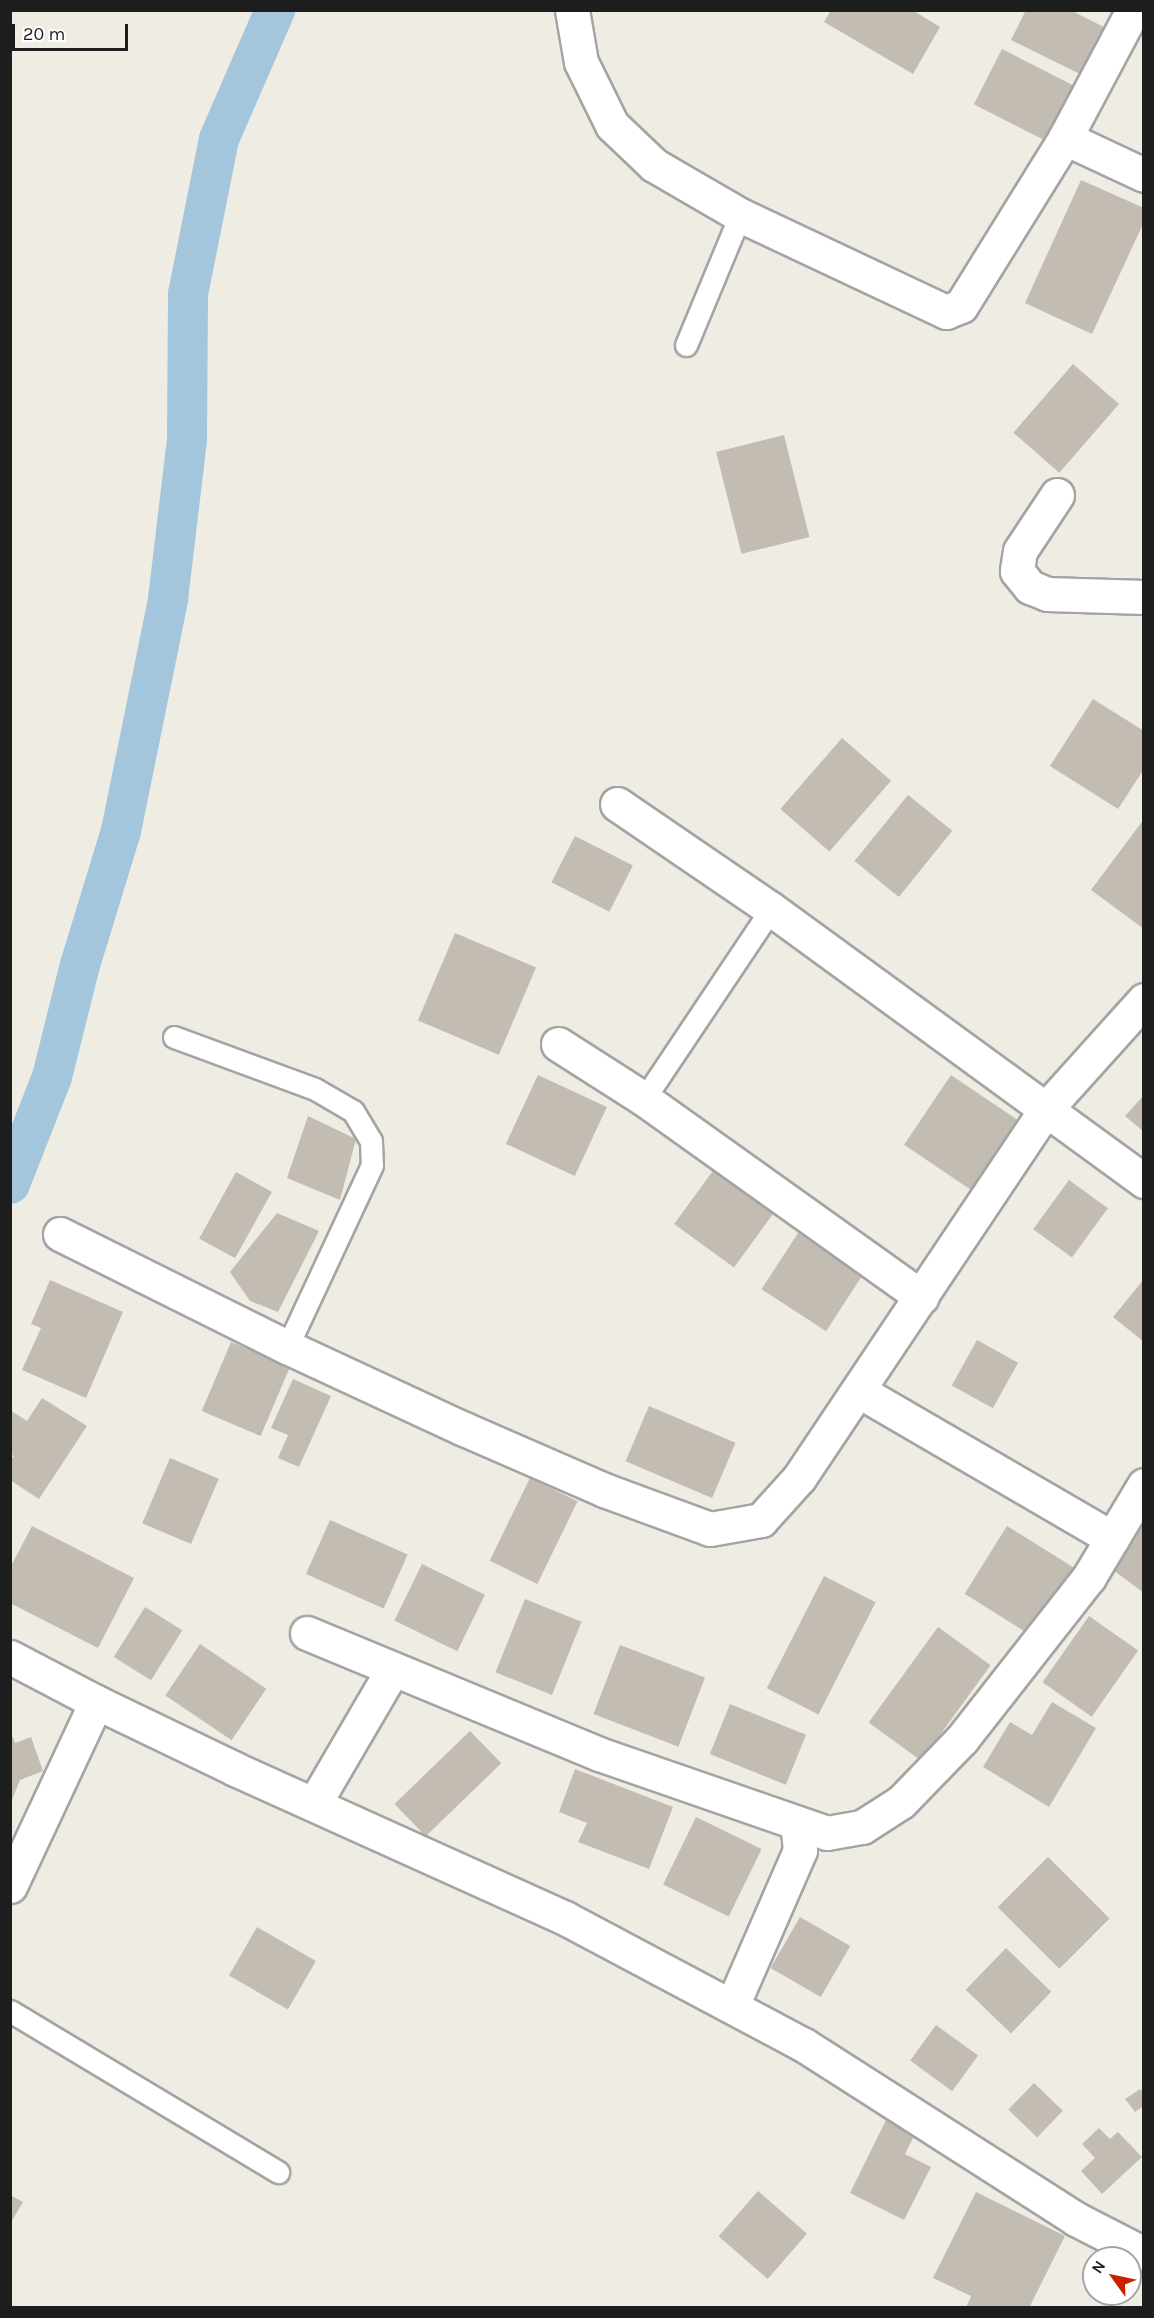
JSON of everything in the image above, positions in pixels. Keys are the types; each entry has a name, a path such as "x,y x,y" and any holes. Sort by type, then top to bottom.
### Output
{"street":[{"path":"572,10 581,62 612,125 654,165 740,215 946,312 961,306 1065,138 1133,10"},
{"path":"1065,138 1143,175"},
{"path":"1057,495 1020,551 1017,571 1029,587 1047,594 1143,597"},
{"path":"616,804 771,909 1143,1181"},
{"path":"60,1234 287,1347 464,1430 604,1490 710,1529 761,1520 799,1478 1045,1110 1143,1000"},
{"path":"558,1044 644,1099 922,1297"},
{"path":"859,1391 1112,1538"},
{"path":"308,1633 599,1754 827,1833 862,1827 901,1802 969,1730 1089,1577 1143,1485"},
{"path":"10,1657 96,1702 564,1918 732,2006 804,2044 1076,2219 1143,2254"},
{"path":"314,1804 393,1669"},
{"path":"10,1886 96,1702"},
{"path":"732,2006 800,1850 797,1823"}],"lane":[{"path":"686,345 740,215"},
{"path":"644,1099 771,909"},
{"path":"174,1037 315,1089 353,1111 371,1141 372,1165 287,1347"},
{"path":"10,2011 278,2172"}],"building":[{"path":"831,10 912,10 940,27 913,74 824,22"},
{"path":"1026,10 1070,10 1106,28 1082,75 1011,40"},
{"path":"1002,49 1075,86 1047,141 974,104"},
{"path":"1081,180 1144,208 1144,222 1092,334 1025,303"},
{"path":"1073,364 1119,404 1059,473 1013,433"},
{"path":"784,435 809,537 741,554 716,452"},
{"path":"1093,699 1144,731 1144,769 1118,809 1050,766"},
{"path":"842,738 891,781 829,852 780,809"},
{"path":"908,795 952,831 899,897 855,861"},
{"path":"1144,819 1144,929 1091,890"},
{"path":"575,836 633,866 609,912 551,882"},
{"path":"455,933 536,967 499,1055 418,1020"},
{"path":"538,1075 607,1107 575,1176 506,1144"},
{"path":"951,1075 1018,1120 971,1190 904,1145"},
{"path":"1144,1095 1144,1132 1125,1116"},
{"path":"308,1116 356,1139 340,1200 287,1178"},
{"path":"720,1161 780,1204 734,1268 674,1224"},
{"path":"236,1172 272,1192 235,1258 199,1238"},
{"path":"1069,1180 1108,1208 1072,1258 1033,1229"},
{"path":"277,1213 319,1231 278,1312 250,1301 230,1272"},
{"path":"798,1233 863,1275 826,1331 762,1289"},
{"path":"1144,1279 1144,1342 1113,1317"},
{"path":"50,1280 123,1312 86,1398 22,1370 41,1328 31,1324"},
{"path":"977,1340 1018,1363 993,1408 952,1385"},
{"path":"231,1342 290,1367 261,1436 202,1411"},
{"path":"293,1379 331,1396 299,1467 278,1458 288,1435 271,1428"},
{"path":"42,1398 87,1426 39,1499 10,1480 10,1461 14,1456 10,1454 10,1410 27,1421"},
{"path":"649,1406 736,1443 712,1498 626,1461"},
{"path":"170,1458 219,1479 191,1544 142,1523"},
{"path":"530,1478 578,1501 537,1584 490,1561"},
{"path":"330,1520 408,1555 384,1608 306,1574"},
{"path":"1144,1521 1144,1593 1109,1567"},
{"path":"32,1526 134,1578 98,1648 10,1603 10,1568"},
{"path":"1007,1526 1074,1568 1032,1636 965,1594"},
{"path":"422,1564 485,1595 457,1651 394,1621"},
{"path":"824,1576 876,1602 818,1715 767,1688"},
{"path":"525,1599 582,1622 552,1695 495,1672"},
{"path":"145,1607 182,1630 151,1680 114,1657"},
{"path":"1089,1616 1138,1650 1092,1717 1043,1682"},
{"path":"938,1627 991,1665 921,1761 869,1722"},
{"path":"200,1644 266,1689 232,1740 165,1695"},
{"path":"620,1645 705,1678 678,1747 593,1714"},
{"path":"1052,1702 1096,1728 1049,1807 983,1767 1010,1722 1032,1735"},
{"path":"730,1704 806,1735 786,1785 710,1754"},
{"path":"470,1731 501,1763 426,1836 394,1804"},
{"path":"11,1732 15,1743 31,1737 43,1771 20,1780 11,1802"},
{"path":"575,1769 673,1807 649,1869 578,1842 587,1823 559,1812"},
{"path":"696,1817 762,1849 729,1916 663,1884"},
{"path":"1048,1857 1110,1919 1059,1969 998,1907"},
{"path":"800,1917 850,1946 821,1997 770,1968"},
{"path":"257,1927 316,1961 288,2009 229,1975"},
{"path":"1006,1948 1051,1992 1011,2033 966,1990"},
{"path":"936,2025 978,2056 952,2091 910,2061"},
{"path":"1034,2083 1063,2111 1037,2137 1008,2110"},
{"path":"1140,2089 1144,2094 1144,2106 1135,2112 1125,2099"},
{"path":"886,2120 915,2134 905,2154 931,2167 904,2220 850,2193"},
{"path":"1099,2128 1110,2139 1118,2132 1142,2157 1102,2194 1081,2171 1095,2158 1082,2144"},
{"path":"758,2191 807,2234 768,2279 719,2236"},
{"path":"976,2192 1065,2236 1029,2308 966,2308 971,2296 933,2278"},
{"path":"10,2195 23,2202 10,2224"}],"waterway":[{"path":"10,1184 52,1077 80,965 121,831 168,599 187,439 188,294 219,139 275,10"}]}
